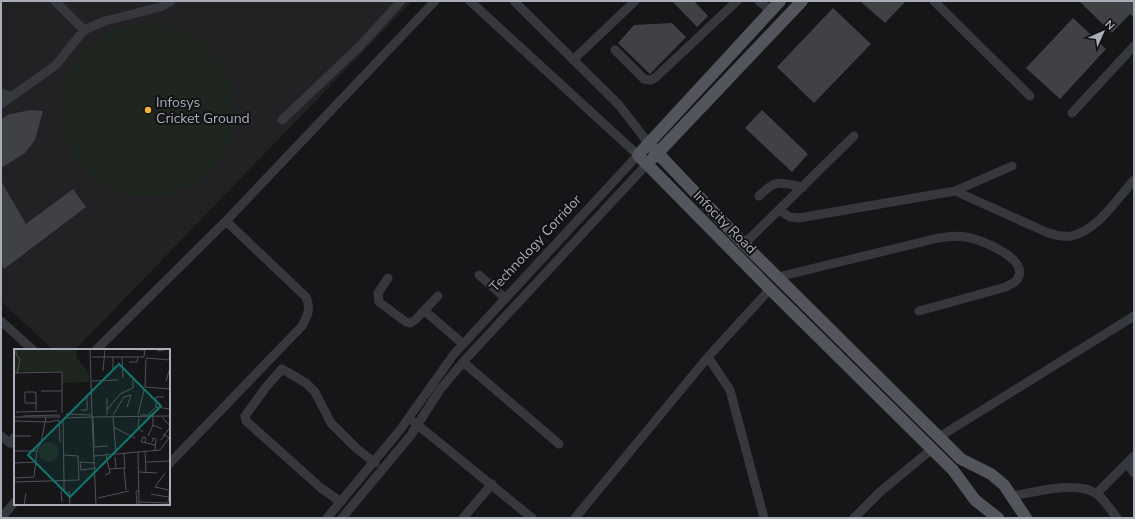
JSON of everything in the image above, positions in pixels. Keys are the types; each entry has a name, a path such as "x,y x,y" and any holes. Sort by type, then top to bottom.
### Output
{"main road":[{"name":"Technology Corridor","path":"638,155 780,1"},
{"path":"646,164 802,1"},
{"name":"Infocity Road","path":"649,144 744,244 939,437 962,459 991,474 1004,485 1013,496 1026,518"},
{"name":"Infocity Road","path":"638,155 770,290 953,470 975,500 998,518"},
{"path":"953,470 956,462 962,459"}],"street":[{"path":"55,1 84,30"},
{"path":"1,104 56,65 84,30 123,16 160,8 171,1"},
{"path":"282,120 360,46 401,1"},
{"path":"97,349 226,221 435,1"},
{"name":"Infocity Road","path":"470,1 638,155"},
{"name":"Infocity Road","path":"514,1 619,105 649,144"},
{"path":"573,60 635,1"},
{"path":"615,50 644,79 650,80 655,78 737,1"},
{"path":"760,1 771,11"},
{"path":"934,1 1030,96"},
{"path":"1072,113 1134,46"},
{"path":"1,93 11,97"},
{"path":"744,244 854,136"},
{"name":"Technology Corridor","path":"327,518 375,463 463,344 638,155"},
{"path":"342,518 389,463 418,425 439,391 463,362 646,164"},
{"path":"779,210 790,217 799,218 955,191 1012,166"},
{"path":"955,191 1046,232 1058,236 1070,236 1089,228 1134,180"},
{"path":"759,196 770,185 775,183 803,187"},
{"path":"170,463 302,326 308,316 310,305 306,297 226,221"},
{"path":"778,277 938,238 959,236 968,237 1002,251 1015,260 1019,266 1019,274 1016,281 1006,287 919,311"},
{"path":"480,275 505,298"},
{"path":"388,278 378,293 379,302 410,323 425,311 438,296"},
{"path":"575,518 708,357 770,290"},
{"path":"425,311 463,344"},
{"path":"939,437 1134,316"},
{"path":"1,321 32,349"},
{"path":"708,357 730,390 764,518"},
{"path":"463,362 559,444"},
{"path":"341,502 321,488 246,421 245,416 266,387 282,369 306,383 315,392 331,423 356,448 375,463"},
{"path":"409,418 532,518"},
{"path":"1,436 10,443 14,438"},
{"path":"854,518 880,492 932,450"},
{"path":"1096,494 1134,456"},
{"path":"1127,463 1134,472"},
{"path":"463,518 492,484"},
{"path":"1013,496 1050,489 1072,488 1096,494 1117,518"},
{"path":"1,518 14,503"}],"shaded area":[{"path":"1,1 412,1 76,349 52,349 1,301"},
{"name":"Infosys Cricket Ground","path":"157,23 181,29 197,37 210,48 221,61 229,77 234,93 234,127 229,143 221,159 210,172 197,183 173,194 157,197 139,197 123,194 99,183 86,172 75,159 67,143 62,127 61,101 64,85 75,61 86,48 99,37 115,29 131,24"}],"building":[{"path":"672,1 694,1 708,16 697,27"},
{"path":"860,1 906,1 885,23"},
{"path":"1079,1 1134,1 1134,18 1130,14 1112,33"},
{"path":"833,8 871,44 814,103 777,67"},
{"path":"1073,18 1106,49 1060,99 1026,68"},
{"path":"672,23 686,37 650,74 618,43 634,25"},
{"path":"31,110 43,111 35,140 25,153 1,168 1,119 10,114"},
{"path":"762,110 808,154 792,172 745,128"},
{"path":"1,181 26,224 73,189 86,207 4,269 1,265"}],"place":[{"name":"Infosys Cricket Ground","path":"148,110"}]}
